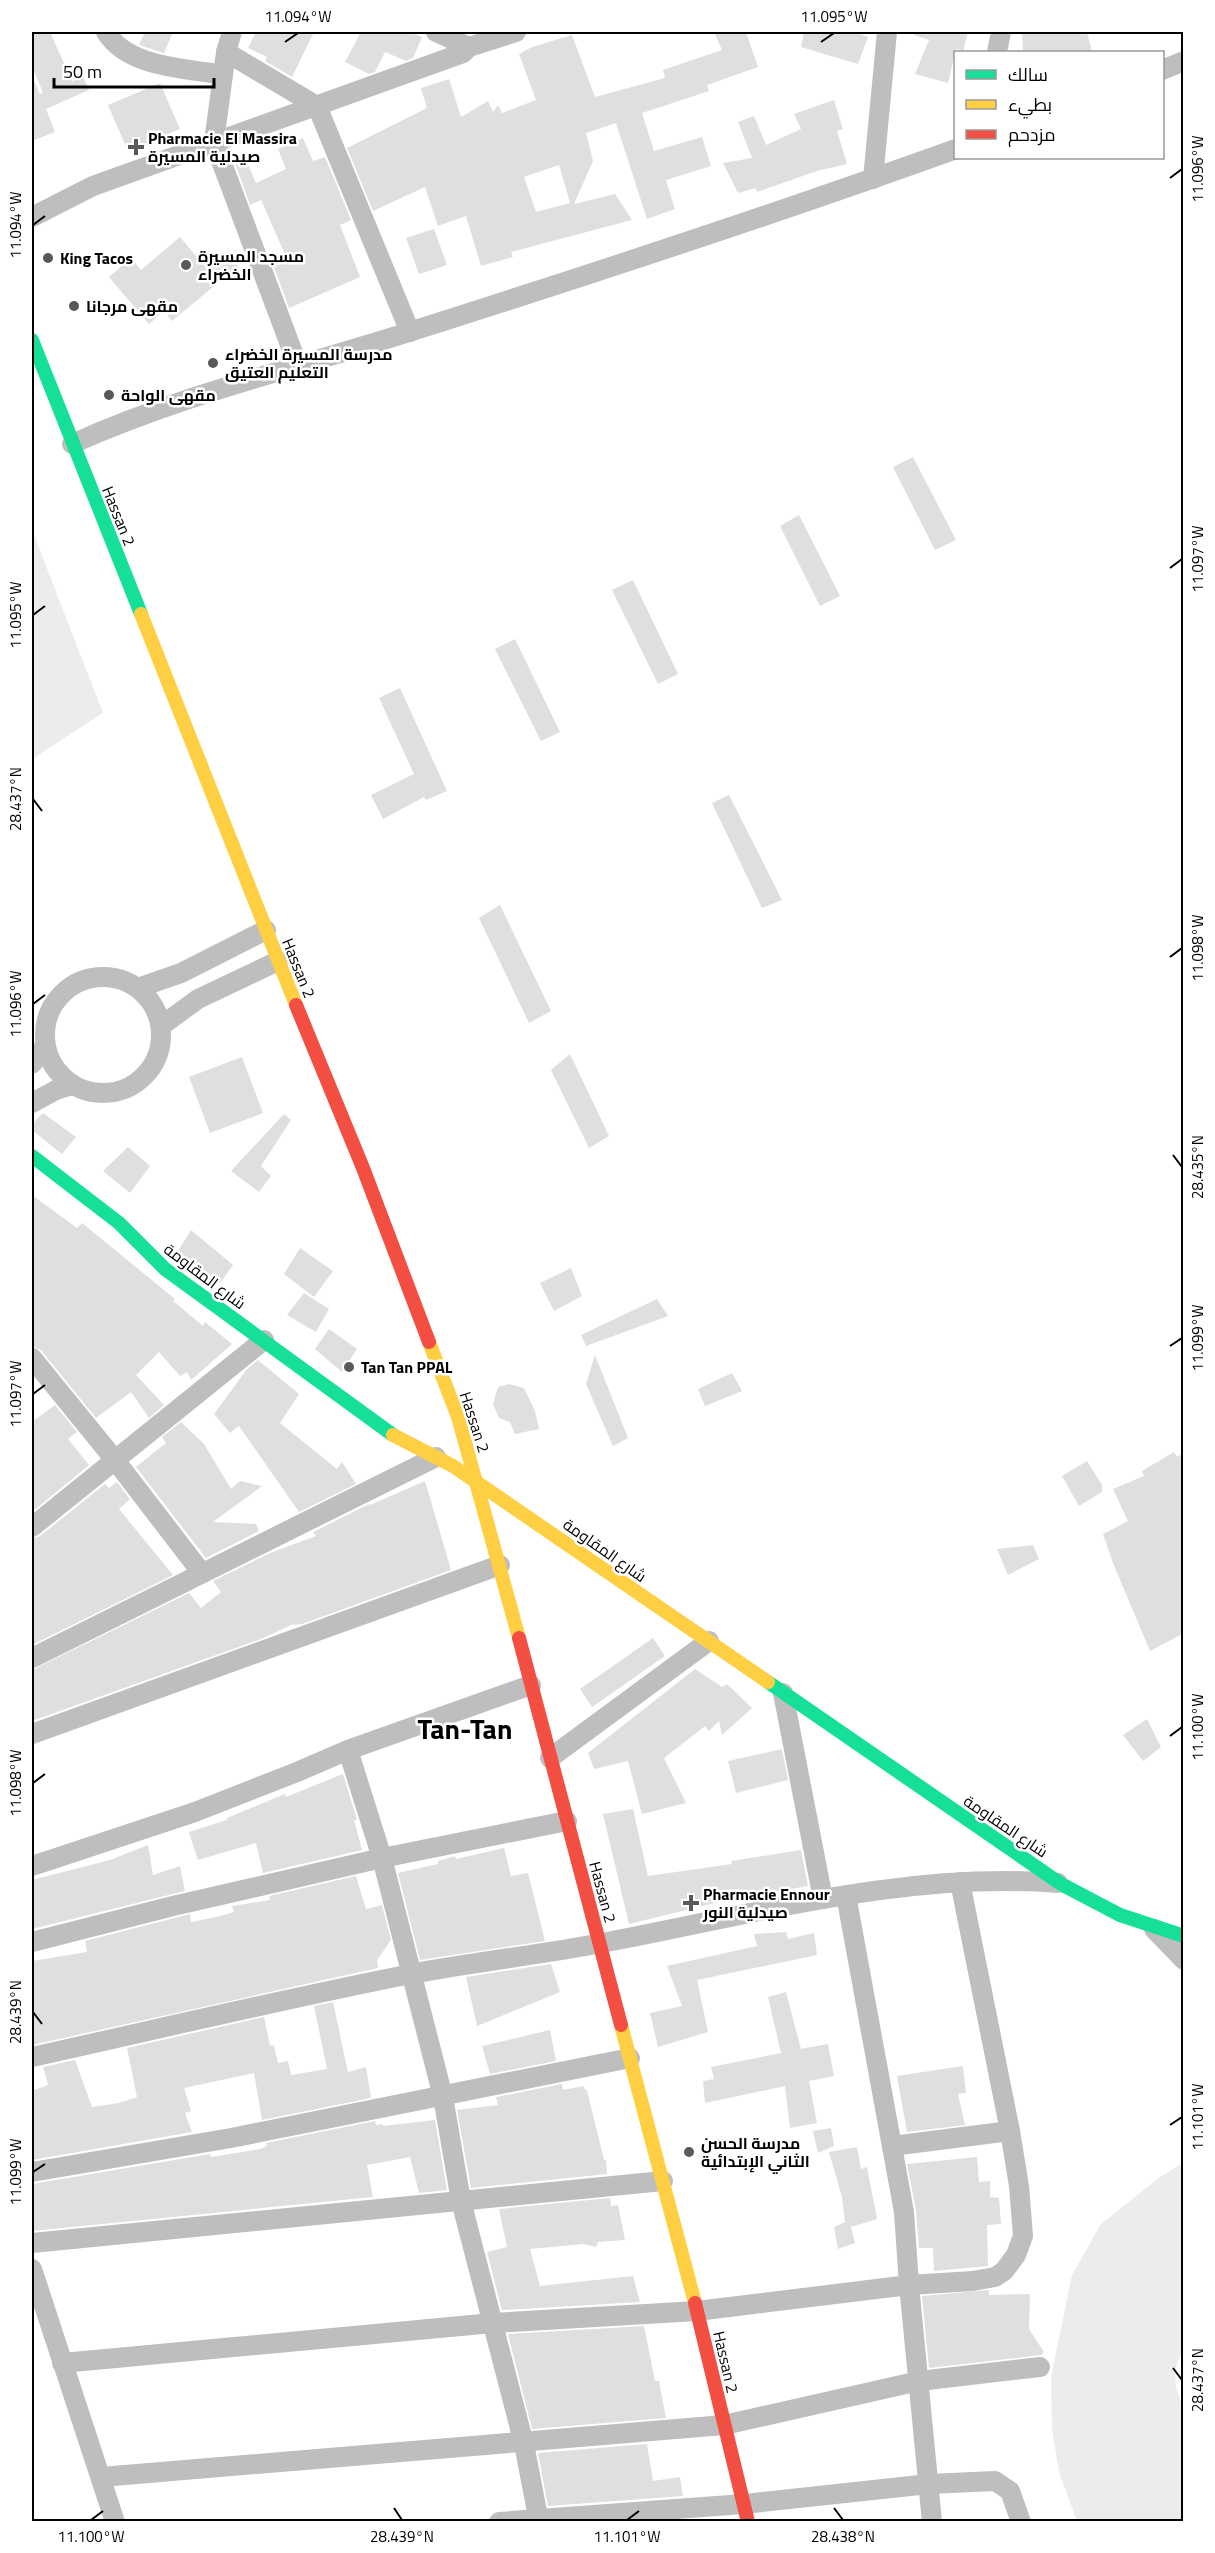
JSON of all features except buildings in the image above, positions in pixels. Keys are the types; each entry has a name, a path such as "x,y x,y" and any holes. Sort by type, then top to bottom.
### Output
{"main road":[{"name":"Hassan 2","path":"32,340 278,961 363,1168 458,1417 500,1565 663,2181 746,2513"},
{"name":"شارع المقاومة","path":"35,1163 119,1222 165,1269 388,1432 477,1482 1061,1884 1097,1904 1154,1929 1184,1936"}],"street":[{"path":"106,32 117,44 135,56 156,63 223,75"},
{"path":"232,32 226,52 214,142 298,366"},
{"path":"436,32 469,47"},
{"path":"32,217 93,186 464,53 469,47 516,32"},
{"path":"873,179 887,32"},
{"path":"997,51 1001,32"},
{"path":"226,52 317,106 410,332"},
{"path":"1164,69 1184,62"},
{"path":"72,444 167,405 410,332 728,229 954,150"},
{"path":"138,988 181,973 266,930"},
{"path":"161,1026 198,999 278,961"},
{"path":"105,976 122,979 138,988 149,998 157,1011 161,1026 161,1045 155,1063 143,1078 128,1089 109,1094 90,1092 72,1085 55,1068 45,1046 45,1028 49,1011 58,997 72,985 88,978 105,976"},
{"path":"32,1064 45,1046"},
{"path":"32,1103 56,1090 72,1085"},
{"path":"32,1527 264,1340"},
{"path":"32,1358 116,1460 201,1572"},
{"path":"32,1658 436,1457"},
{"path":"32,1734 500,1565"},
{"path":"550,1758 709,1641"},
{"path":"32,1866 195,1812 297,1773 348,1750 531,1685"},
{"path":"783,1693 823,1899"},
{"path":"348,1750 382,1858 443,2097 461,2201 524,2444 539,2521"},
{"path":"32,1942 173,1906 382,1858 567,1821"},
{"path":"62,2363 493,2323 697,2311 909,2285 973,2281 995,2277 1004,2271 1016,2255 1023,2236 1019,2186 960,1881"},
{"path":"32,2057 411,1974 600,1944 846,1895 960,1881 1022,1881 1061,1884"},
{"path":"846,1895 904,2212 932,2522"},
{"path":"1154,1929 1184,1960"},
{"path":"32,2172 231,2138 630,2058"},
{"path":"892,2146 1010,2131"},
{"path":"32,2243 663,2181"},
{"path":"32,2269 114,2522"},
{"path":"101,2477 311,2458 524,2444 724,2426 919,2381 1040,2367"},
{"path":"499,2522 746,2513 929,2484 995,2481 1010,2491 1021,2522"}],"shaded area":[{"path":"32,530 103,713 32,759"},
{"path":"1183,2163 1184,2350 1177,2364 1175,2378 1183,2405 1183,2521 1077,2521 1059,2472 1052,2429 1051,2377 1072,2275 1101,2224 1160,2177"}],"traffic: fast":[{"path":"32,340 141,614"},
{"path":"32,1156 119,1223 165,1269 393,1435"},
{"path":"768,1682 1061,1884 1120,1915 1184,1936"}],"traffic: slow":[{"path":"141,614 296,1005"},
{"path":"429,1342 458,1417 519,1638"},
{"path":"393,1435 453,1466 768,1682"},
{"path":"621,2025 695,2303"}],"traffic: jam":[{"path":"296,1005 363,1168 429,1342"},
{"path":"519,1638 621,2025"},
{"path":"695,2303 748,2522"}],"place":[{"name":"Pharmacie El Massira صيدلية المسيرة","path":"136,147"},
{"name":"King Tacos","path":"48,258"},
{"name":"مسجد المسيرة الخضراء","path":"186,265"},
{"name":"مقهى مرجانا","path":"74,306"},
{"name":"مدرسة المسيرة الخضراء التعليم العتيق","path":"213,363"},
{"name":"مقهى الواحة","path":"109,395"},
{"name":"Tan Tan PPAL","path":"349,1367"},
{"name":"Pharmacie Ennour صيدلية النور","path":"691,1903"},
{"name":"مدرسة الحسن الثاني الإبتدائية","path":"689,2152"}],"district":[{"name":"Tan-Tan","path":"465,1728"}]}
